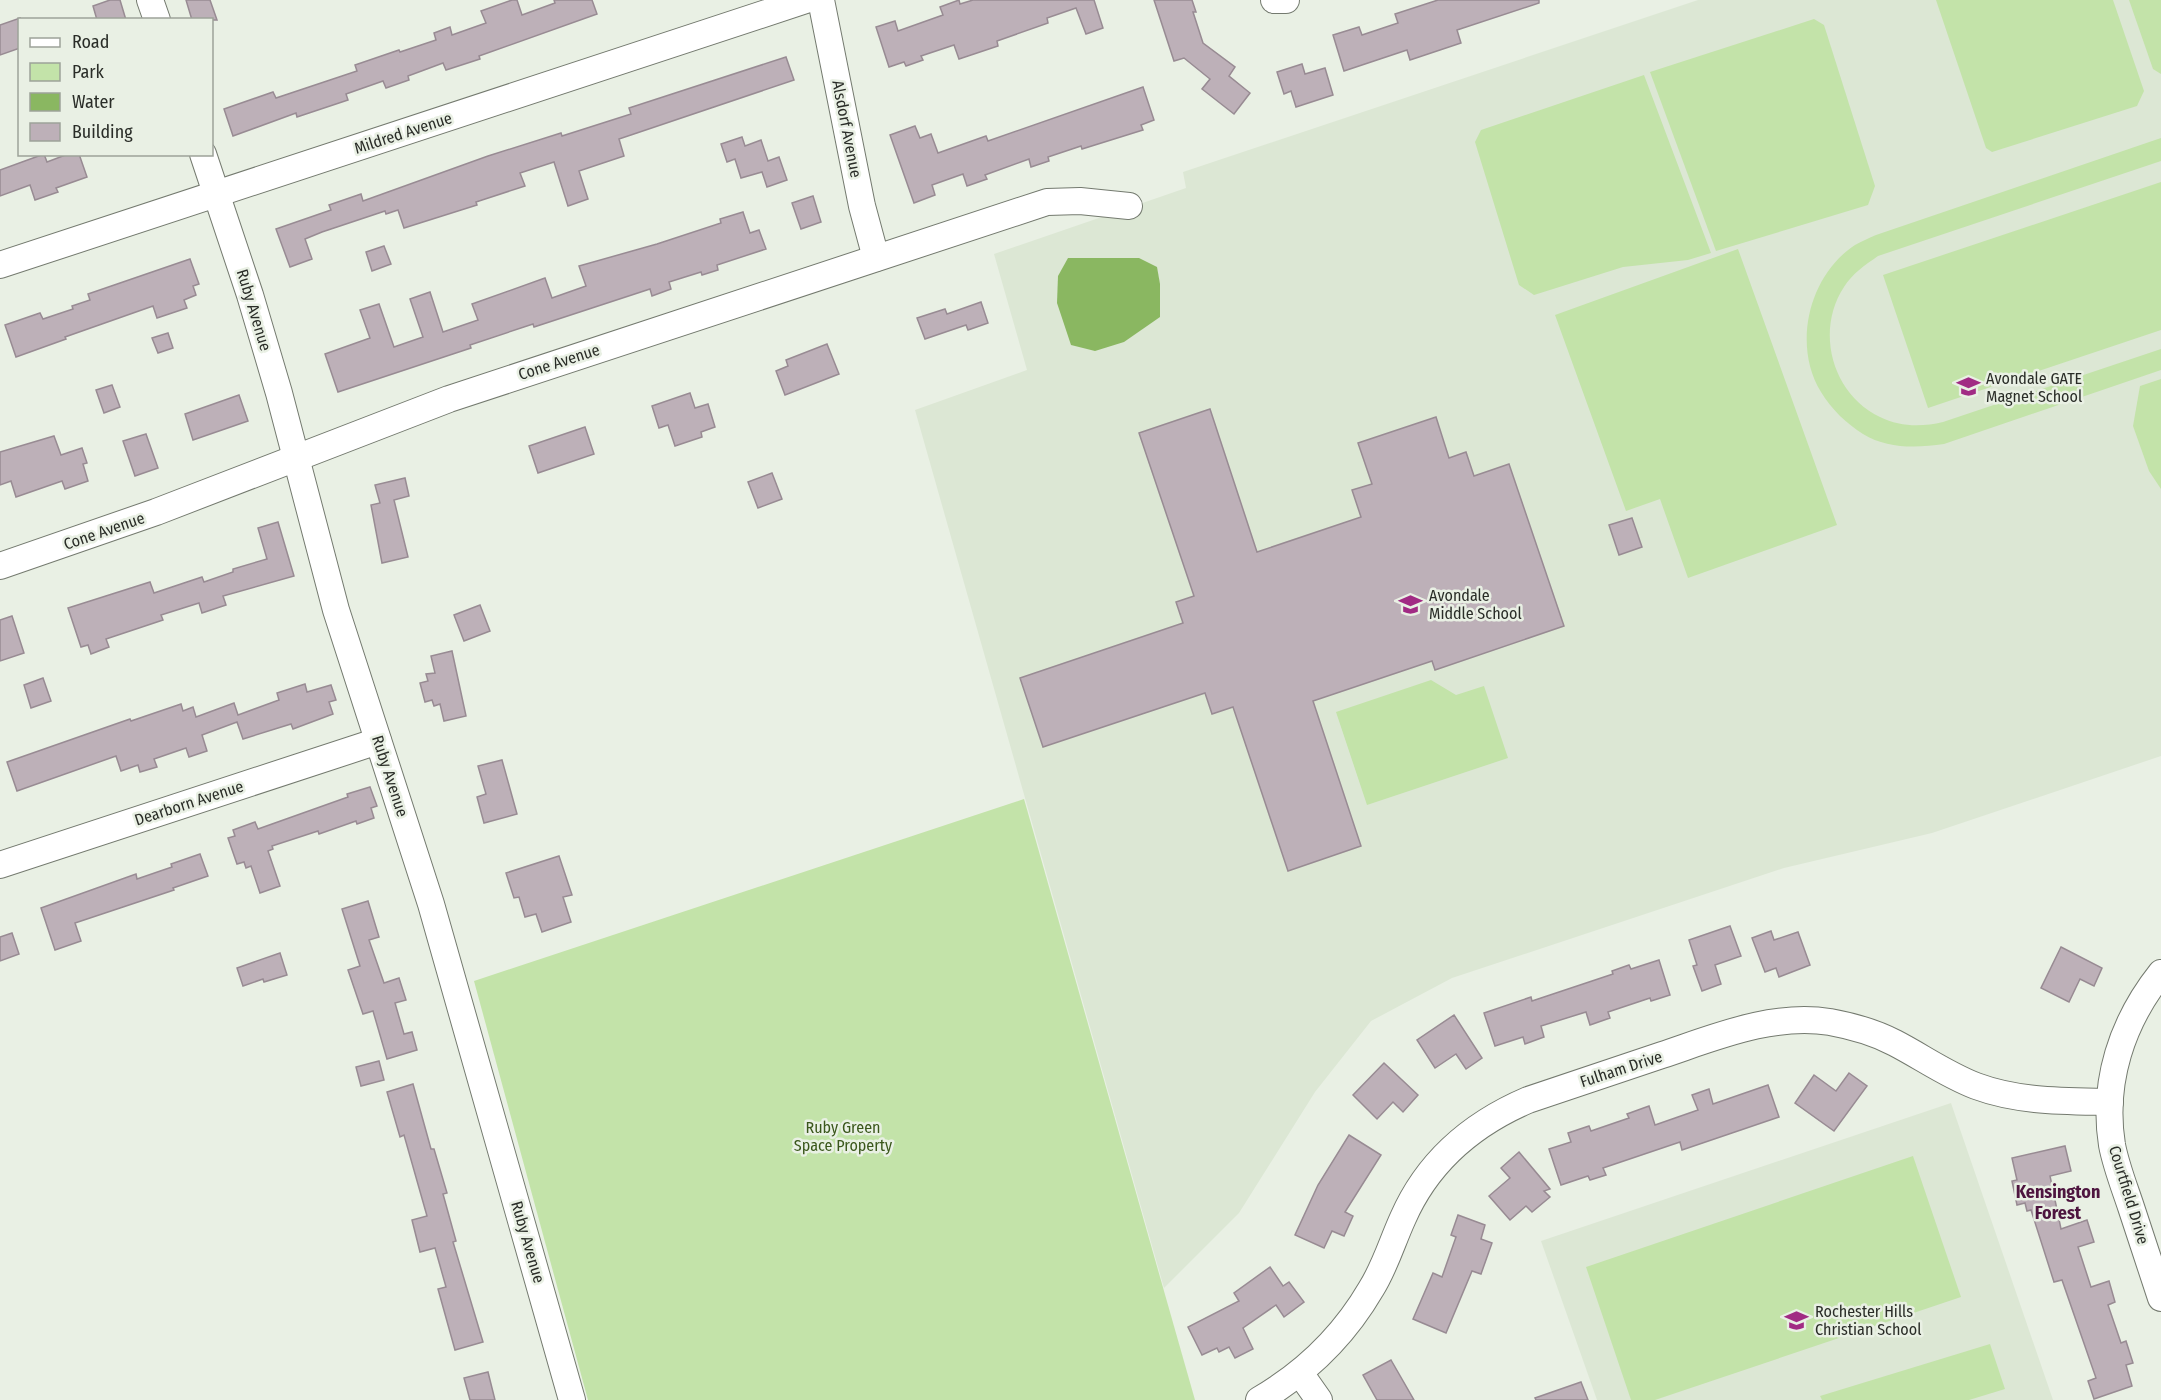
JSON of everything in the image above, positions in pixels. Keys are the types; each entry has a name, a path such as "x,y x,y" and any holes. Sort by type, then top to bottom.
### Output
{"street":[{"path":"150,0 156,18"},
{"name":"Mildred Avenue","path":"0,265 806,0"},
{"name":"Alsdorf Avenue","path":"821,0 862,206 876,258"},
{"path":"1274,0 1286,0"},
{"name":"Ruby Avenue","path":"204,156 250,295 279,393 336,610 435,915 572,1400"},
{"name":"Cone Avenue","path":"0,566 116,527 296,460 448,399 1047,202 1080,201 1129,206"},
{"name":"Dearborn Avenue","path":"0,865 378,741"},
{"name":"Courtfield Drive","path":"2161,973 2141,1001 2124,1033 2112,1079 2110,1102 2112,1145 2154,1250 2161,1299"},
{"name":"Fulham Drive","path":"1259,1400 1300,1372 1335,1341 1373,1287 1414,1197 1427,1175 1443,1156 1481,1124 1528,1100 1742,1029 1779,1022 1809,1020 1830,1022 1880,1036 1975,1086 1999,1093 2042,1100 2110,1102"},
{"path":"1300,1372 1319,1400"}],"shaded area":[{"name":"Avondale Middle School","path":"1698,0 2161,0 2161,756 1932,833 1784,868 1452,978 1371,1021 1315,1092 1239,1213 1164,1288 915,410 1027,370 994,254 1186,188 1183,172"},
{"name":"Rochester Hills Christian School","path":"1951,1103 2053,1400 1597,1400 1541,1241"}],"green space":[{"path":"1936,0 2113,0 2144,91 2137,106 1992,152 1986,148"},
{"path":"2129,0 2161,0 2161,74 2153,69"},
{"path":"1814,19 1824,25 1875,186 1868,205 1716,251 1650,72"},
{"path":"1644,75 1711,253 1688,260 1623,267 1534,295 1519,285 1475,142 1481,130"},
{"path":"2161,138 2161,161 1878,256 1855,274 1844,287 1835,304 1830,341 1833,360 1840,377 1863,407 1895,423 1911,425 1943,422 2161,349 2161,370 1944,444 1913,447 1892,445 1863,434 1840,416 1821,392 1812,373 1807,333 1816,292 1826,274 1839,258 1855,245 1876,235"},
{"path":"2161,182 2161,330 1928,408 1883,275"},
{"path":"1738,249 1837,525 1688,578 1660,499 1626,511 1555,315"},
{"path":"2161,379 2161,489 2149,471 2133,426 2140,386"},
{"path":"1431,680 1456,695 1484,686 1508,758 1367,805 1336,712"},
{"name":"Ruby Green Space Property","path":"1024,799 1195,1400 588,1400 474,981"},
{"path":"1913,1156 1961,1297 1655,1400 1631,1400 1586,1267"},
{"path":"1990,1344 2005,1389 1969,1400 1822,1400 1820,1396"}],"water":[{"path":"1068,258 1139,258 1157,267 1160,284 1160,317 1124,342 1095,351 1071,345 1057,303 1058,276"}],"building":[{"path":"110,0 120,0 125,18 96,18 93,6"},
{"path":"186,0 210,0 217,20 191,18"},
{"path":"517,0 522,15 555,3 554,0 592,0 597,14 479,56 480,59 446,70 443,63 408,76 409,80 386,88 383,81 346,94 348,100 297,117 296,113 233,136 224,109 273,92 276,98 357,71 355,65 436,40 434,33 450,27 452,35 486,23 481,11"},
{"path":"959,0 960,4 973,0 1094,0 1103,28 1086,34 1076,8 1047,18 1048,23 997,41 998,46 959,59 954,45 921,56 923,60 906,66 904,62 889,67 876,27 895,21 898,31 943,15 940,7"},
{"path":"1154,0 1192,0 1196,12 1193,12 1203,43 1235,67 1229,76 1250,93 1234,114 1202,89 1210,79 1184,58 1174,61"},
{"path":"1438,0 1539,0 1539,3 1457,30 1461,43 1410,60 1407,50 1344,71 1333,35 1359,27 1362,35 1398,23 1395,14"},
{"path":"18,19 18,49 0,55 0,25"},
{"path":"786,57 794,80 619,139 624,156 579,171 588,199 568,206 554,162 520,173 525,186 476,202 477,205 404,228 398,210 386,214 385,211 322,232 305,239 312,259 290,267 276,229 331,210 329,205 361,194 363,201 488,156 631,114 629,108"},
{"path":"1302,64 1305,74 1325,68 1333,95 1296,107 1291,91 1284,94 1277,72"},
{"path":"1143,87 1154,120 1141,125 1143,130 1082,149 1081,146 1048,157 1049,161 1031,167 1029,159 985,175 987,179 967,186 963,174 932,185 935,195 914,203 890,135 915,126 920,138 931,134 938,153 986,136 988,141"},
{"path":"742,137 745,146 761,140 768,161 779,157 787,180 767,187 762,172 741,178 735,159 727,162 721,144"},
{"path":"38,156 45,156 47,162 63,156 80,156 87,177 56,188 58,192 35,200 30,185 0,196 0,170"},
{"path":"813,196 821,222 801,229 792,203"},
{"path":"743,212 750,233 759,230 766,249 717,265 718,270 702,275 701,272 669,282 671,289 652,296 650,289 534,327 533,324 470,345 471,348 338,392 325,354 370,338 360,310 379,304 394,347 423,337 410,299 430,292 443,332 478,320 472,304 545,278 552,298 586,286 579,266 721,223 720,219"},
{"path":"384,246 391,264 372,271 366,252"},
{"path":"190,259 199,284 193,286 196,295 184,300 187,308 157,318 153,306 16,357 5,325 40,313 43,319 73,309 72,306 90,300 88,294"},
{"path":"981,302 988,323 968,330 966,325 925,339 917,318 945,309 947,314"},
{"path":"168,333 173,348 158,353 152,338"},
{"path":"827,344 839,374 785,395 776,371 788,366 786,360"},
{"path":"112,385 120,407 104,413 96,390"},
{"path":"690,393 695,408 708,404 715,427 701,432 702,437 675,446 668,425 659,428 652,406"},
{"path":"239,395 248,421 193,440 185,414"},
{"path":"1210,409 1257,552 1361,517 1352,490 1372,484 1358,443 1436,417 1449,458 1466,452 1474,476 1509,464 1564,626 1435,670 1432,661 1313,701 1361,846 1288,871 1233,707 1212,714 1205,693 1043,747 1020,678 1183,623 1176,602 1194,596 1139,433"},
{"path":"585,427 594,454 538,473 529,446"},
{"path":"146,434 158,468 135,476 123,441"},
{"path":"54,436 61,455 82,448 87,463 83,464 88,481 65,489 62,481 16,497 11,481 0,485 0,452"},
{"path":"772,473 782,499 758,508 748,482"},
{"path":"405,478 409,496 394,500 408,557 382,563 371,505 380,503 375,485"},
{"path":"1632,518 1642,547 1619,555 1609,525"},
{"path":"278,522 294,576 223,596 226,605 202,613 199,603 161,615 163,620 106,639 109,647 91,654 88,645 81,647 68,608 150,582 154,593 202,577 204,582 233,572 233,569 267,559 258,528"},
{"path":"480,605 490,631 464,641 454,615"},
{"path":"12,616 24,653 0,661 0,620"},
{"path":"452,651 466,716 444,721 440,704 434,706 432,700 425,702 420,683 428,681 426,674 435,673 431,656"},
{"path":"43,678 51,701 31,708 24,685"},
{"path":"305,684 307,692 331,685 336,700 329,702 333,714 293,729 291,724 243,739 237,722 202,735 207,751 189,757 186,748 154,759 157,767 140,772 138,765 121,771 116,756 17,791 7,762 130,719 131,721 181,704 183,711 193,707 196,717 234,703 238,715 279,700 277,693"},
{"path":"502,760 517,814 484,823 477,797 486,794 478,766"},
{"path":"370,787 377,806 371,808 374,818 357,824 356,821 319,834 318,831 272,846 273,849 268,851 280,886 260,893 251,866 246,868 244,862 237,864 228,838 235,836 233,830 255,822 258,829"},
{"path":"200,854 208,876 173,888 174,890 75,923 81,941 55,950 41,908 136,874 137,879"},
{"path":"559,856 572,895 563,897 571,922 542,932 536,914 525,917 519,897 514,898 506,873"},
{"path":"368,901 379,937 369,940 384,983 399,978 406,1000 395,1003 404,1034 412,1032 417,1050 387,1059 373,1011 363,1014 348,970 360,966 342,909"},
{"path":"1730,926 1741,956 1715,965 1721,984 1702,991 1693,966 1697,965 1689,940"},
{"path":"1771,931 1774,940 1798,932 1810,965 1779,977 1776,968 1765,972 1752,938"},
{"path":"12,933 19,954 0,961 0,937"},
{"path":"2061,947 2102,968 2094,986 2080,979 2069,1002 2041,988"},
{"path":"280,953 287,975 264,982 263,979 243,986 237,968"},
{"path":"1659,960 1670,995 1651,1001 1650,998 1608,1012 1610,1018 1590,1025 1586,1012 1541,1026 1544,1037 1525,1044 1523,1037 1495,1046 1484,1013 1531,997 1532,1001 1613,974 1612,971 1629,965 1631,969"},
{"path":"1454,1015 1482,1058 1466,1069 1456,1054 1435,1068 1417,1040"},
{"path":"379,1061 384,1080 361,1086 356,1067"},
{"path":"1384,1063 1418,1095 1403,1112 1393,1102 1377,1119 1353,1095"},
{"path":"1849,1073 1867,1086 1834,1131 1795,1103 1814,1075 1836,1091"},
{"path":"413,1084 431,1149 434,1149 447,1193 443,1194 456,1241 453,1242 483,1342 455,1350 438,1289 446,1287 435,1248 420,1252 412,1220 427,1216 404,1135 400,1137 387,1092"},
{"path":"1768,1085 1779,1117 1682,1150 1680,1142 1603,1168 1606,1175 1590,1180 1588,1176 1561,1185 1549,1149 1571,1142 1568,1133 1589,1126 1591,1131 1629,1118 1627,1114 1649,1106 1655,1125 1698,1110 1692,1095 1709,1089 1713,1104"},
{"path":"1349,1135 1381,1155 1345,1212 1353,1216 1344,1236 1332,1231 1324,1248 1295,1235 1318,1185"},
{"path":"2065,1146 2071,1171 2050,1176 2061,1229 2087,1220 2094,1242 2078,1247 2091,1287 2109,1281 2115,1302 2108,1305 2121,1343 2126,1341 2133,1363 2126,1365 2132,1386 2094,1399 2088,1381 2096,1378 2062,1280 2054,1282 2031,1210 2027,1211 2025,1203 2017,1205 2012,1181 2017,1180 2012,1158"},
{"path":"1519,1152 1550,1189 1544,1191 1550,1197 1532,1212 1526,1206 1510,1220 1489,1196 1510,1178 1501,1168"},
{"path":"1458,1215 1485,1225 1481,1239 1492,1243 1481,1274 1472,1271 1446,1333 1413,1319 1433,1273 1442,1277 1456,1237 1451,1235"},
{"path":"1270,1267 1283,1286 1289,1282 1304,1302 1284,1317 1276,1305 1243,1328 1253,1349 1235,1358 1229,1347 1219,1352 1217,1348 1202,1355 1188,1327 1239,1301 1234,1293"},
{"path":"1391,1360 1414,1400 1377,1400 1363,1375"},
{"path":"488,1372 495,1400 470,1400 464,1378"},
{"path":"1581,1382 1588,1400 1536,1400 1535,1398"}],"place":[{"name":"Avondale GATE Magnet School","path":"1968,387"},
{"name":"Avondale Middle School","path":"1411,604"},
{"name":"Rochester Hills Christian School","path":"1797,1320"}],"district":[{"name":"Kensington Forest","path":"2058,1202"}]}
